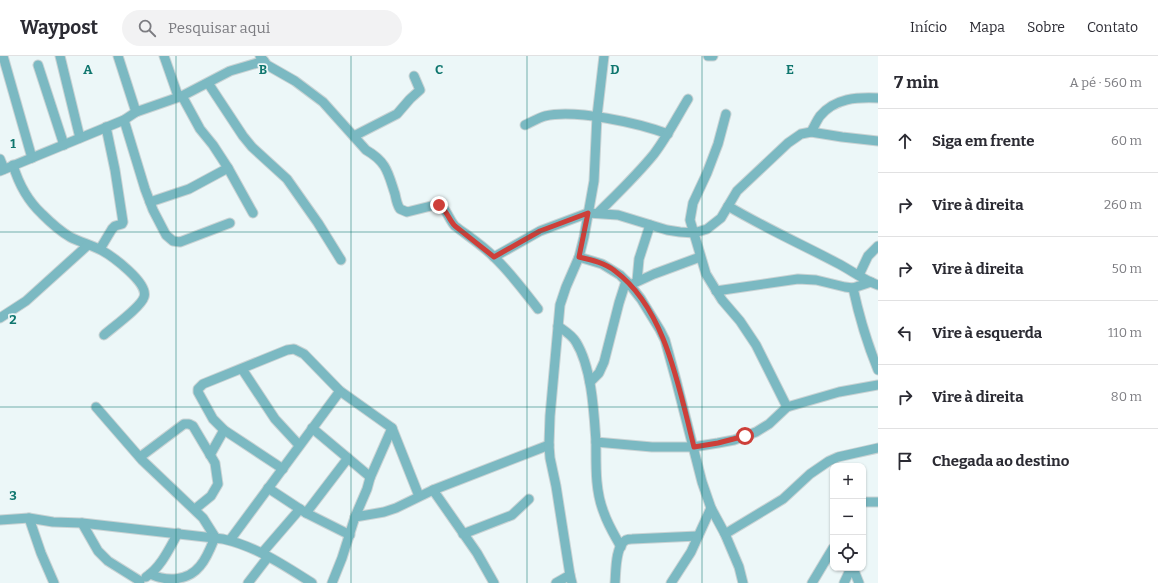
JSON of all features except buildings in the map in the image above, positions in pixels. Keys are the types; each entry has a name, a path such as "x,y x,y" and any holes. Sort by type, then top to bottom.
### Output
{"street":[{"path":"3,56 32,158"},
{"path":"60,56 80,138"},
{"path":"118,56 136,112"},
{"path":"164,56 180,96 200,129 213,145 228,168 253,214"},
{"path":"556,583 571,579 549,445 558,326 563,296 579,257 588,213 596,165 597,116 604,56"},
{"path":"708,56 713,56"},
{"path":"0,159 2,170 124,120 136,112 180,96 230,71 262,58 267,65 295,81 323,102 366,150 373,154 383,164 387,171 400,209 407,212 439,205 442,206 455,226 494,257 514,278 538,309"},
{"path":"38,65 64,145"},
{"path":"354,136 391,118 400,111 420,90 414,76"},
{"path":"208,83 252,147 287,179 318,223 341,260"},
{"path":"811,132 819,117 832,106 848,99 878,98"},
{"path":"598,213 639,172 655,153 688,99"},
{"path":"525,125 546,116 574,114 597,116 668,134"},
{"path":"726,114 718,144 693,203 690,220 706,274 716,291 740,321 756,345 787,407"},
{"path":"124,120 150,202 166,235 172,240 180,242 230,223"},
{"path":"100,249 112,229 123,222 115,170 106,127"},
{"path":"494,257 540,231 588,213 618,215 650,225 680,232 694,233 707,229 716,222 737,191 788,142 801,134 811,132 878,141"},
{"path":"13,165 23,191 31,203 42,214 64,233 88,245 100,249 113,257 141,284 144,292 144,298 104,335"},
{"path":"150,202 189,190 228,168"},
{"path":"728,206 751,220 840,264 875,284"},
{"path":"590,382 600,373 619,303 631,282 650,225"},
{"path":"0,318 26,301 88,245"},
{"path":"859,275 868,256 878,246"},
{"path":"579,257 602,264 616,271 631,282 660,330 665,340 702,482 711,508 725,534 739,566 743,583"},
{"path":"631,282 700,257"},
{"path":"716,291 798,279 816,280 853,288 875,284"},
{"path":"853,288 858,313 867,344 878,370"},
{"path":"558,326 569,333 576,341 584,357 590,382 596,442 596,472 601,505 620,547"},
{"path":"283,469 224,430 206,408 198,389 203,384 287,350 294,349 304,354 340,391 392,428 419,496"},
{"path":"242,369 275,419 299,446"},
{"path":"596,442 652,447 694,447 734,440 756,432 769,424 787,407 839,392 878,385"},
{"path":"230,540 340,391"},
{"path":"96,407 140,457 195,509 203,518 215,537"},
{"path":"140,457 184,424 194,426 215,463 218,484 211,496 195,509"},
{"path":"312,428 370,478"},
{"path":"332,583 370,478 392,428"},
{"path":"210,455 224,430"},
{"path":"355,517 384,512 396,508 433,490 549,445"},
{"path":"725,534 783,499 810,474 829,461 838,457 878,448"},
{"path":"838,457 840,463"},
{"path":"248,583 265,555 348,458"},
{"path":"268,488 303,511 350,536"},
{"path":"433,490 477,553 494,583"},
{"path":"463,534 512,515 529,499"},
{"path":"866,502 878,502"},
{"path":"671,583 691,552 711,508"},
{"path":"0,520 29,518 53,522 82,523 215,537 230,540 244,545 283,564 312,583"},
{"path":"29,518 41,553 54,583"},
{"path":"82,523 90,540 98,551 108,561 139,582 150,574 166,555 178,533"},
{"path":"615,583 616,563 620,547 625,541 632,539 698,536"},
{"path":"150,574 159,579 172,582 194,571 200,567 215,537"},
{"path":"812,583 830,553"},
{"path":"844,583 850,571"},
{"path":"853,571 859,583"}],"route":[{"path":"439,205 442,206 455,226 494,257 540,231 588,213 579,257 590,259 616,271 641,299 660,330 665,340 694,447 734,440 745,436"}]}
